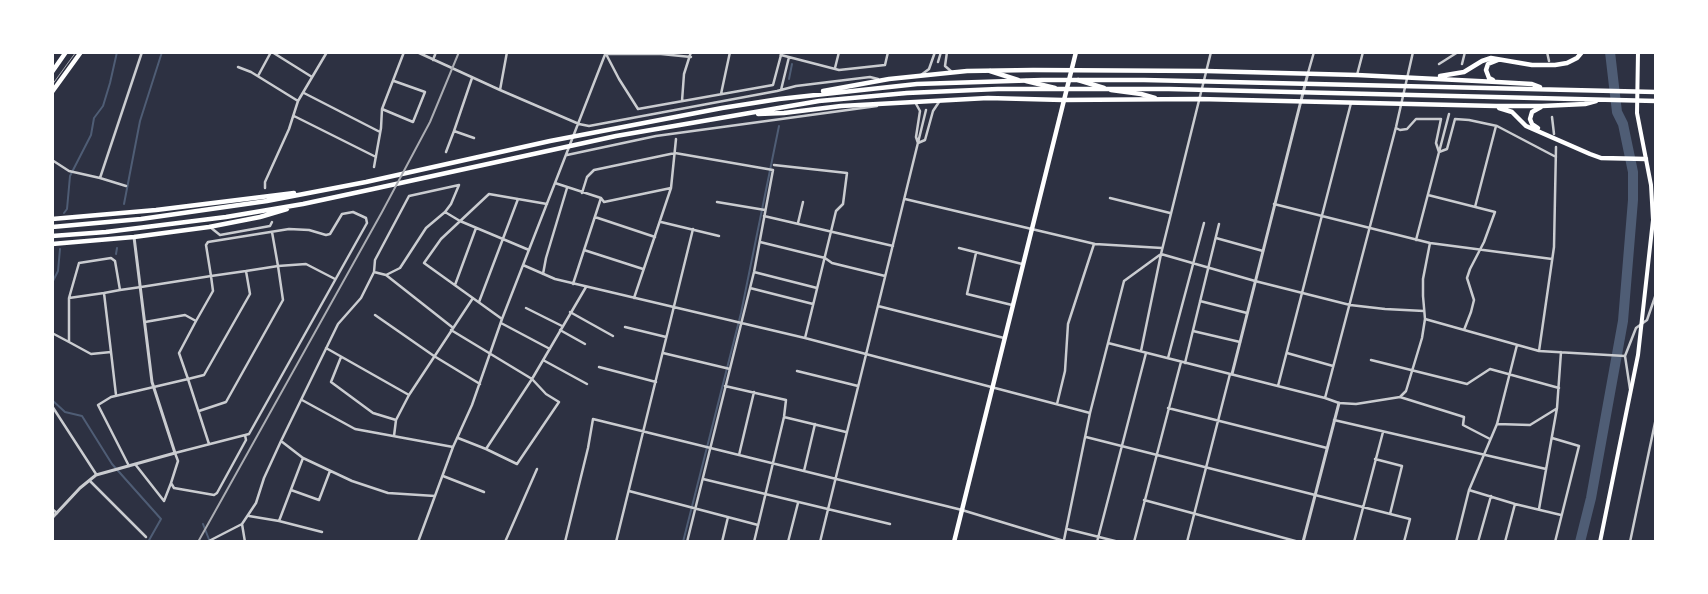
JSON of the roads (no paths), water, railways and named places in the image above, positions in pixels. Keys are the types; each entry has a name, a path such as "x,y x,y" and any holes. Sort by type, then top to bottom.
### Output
{"main road":[{"path":"52,72 66,52"},
{"path":"52,92 81,52"},
{"path":"954,542 1076,52"},
{"path":"1428,78 1464,72 1491,58 1532,65 1567,64 1577,58 1582,52"},
{"path":"1600,542 1631,395 1653,220 1651,186 1637,113 1638,52"},
{"path":"1497,82 1490,78 1486,70 1488,64 1493,61 1504,60"},
{"path":"988,71 1065,92"},
{"path":"52,227 192,213 318,192 614,128 881,80 920,76 988,71 1206,71 1428,78 1532,84 1546,88"},
{"path":"1070,76 1084,83 1114,91 1141,94 1158,99"},
{"path":"780,99 917,84 1144,80 1656,92"},
{"path":"52,236 106,232 204,220 303,204 616,136 819,101 907,93 998,89 1160,89 1656,101"},
{"path":"726,116 784,113 841,106 988,98 1063,100 1200,99 1496,106 1585,104 1602,100"},
{"path":"1496,106 1512,112 1526,126 1601,158 1646,160"},
{"path":"1542,106 1532,112 1530,119 1532,124 1543,132"},
{"path":"52,219 143,212 318,192"},
{"path":"52,244 134,237 209,227 260,217 303,204"}],"street":[{"path":"100,178 142,52"},
{"path":"258,76 272,52 312,77"},
{"path":"266,188 265,182 289,129 298,100 327,52"},
{"path":"374,167 382,109 404,52"},
{"path":"417,52 578,124 589,126 796,86 870,77 881,80"},
{"path":"433,60 436,52"},
{"path":"500,90 507,52"},
{"path":"682,101 684,74 691,57 691,52"},
{"path":"721,94 730,52"},
{"path":"835,69 839,52"},
{"path":"606,53 619,79 638,109 773,85 782,54 839,70 884,65 888,52"},
{"path":"920,76 930,69 935,52"},
{"path":"938,62 941,52"},
{"path":"947,52 945,67 953,73"},
{"path":"1142,351 1170,213 1211,52"},
{"path":"1187,542 1314,52"},
{"path":"1357,75 1363,52"},
{"path":"1324,398 1396,127 1413,52"},
{"path":"1439,64 1458,52"},
{"path":"1462,64 1465,52"},
{"path":"1546,52 1549,61"},
{"path":"606,53 661,53 691,57"},
{"path":"418,542 453,447 480,384 502,319 606,53"},
{"path":"781,90 789,57"},
{"path":"238,67 258,76 298,100"},
{"path":"446,152 472,78"},
{"path":"382,109 413,122 425,92 394,81"},
{"path":"303,93 380,132"},
{"path":"918,143 925,140 933,111 940,101"},
{"path":"915,102 920,111 916,137 918,143"},
{"path":"1278,387 1351,102"},
{"path":"567,155 656,136 890,104"},
{"path":"820,542 926,110"},
{"path":"1416,240 1449,114"},
{"path":"294,116 376,157"},
{"path":"1552,117 1554,134"},
{"path":"1396,127 1400,130 1407,129 1416,119 1441,119 1436,143 1439,152"},
{"path":"1439,152 1447,149 1455,119 1496,126 1556,157"},
{"path":"1475,207 1496,126"},
{"path":"454,131 474,138"},
{"path":"634,298 671,188 676,139"},
{"path":"1539,351 1554,247 1556,147"},
{"path":"582,192 587,177 594,170 675,153 773,170 763,210 764,216 754,272 707,448 703,479 692,508 687,542"},
{"path":"52,160 71,172 126,186"},
{"path":"774,165 848,173 843,204 836,211 805,338"},
{"path":"555,184 601,198 604,202 671,188"},
{"path":"207,541 242,524 249,516 281,441 338,324 361,298 374,272 375,260 409,196 460,185 451,204 445,212 426,228 400,268 386,275"},
{"path":"543,274 546,258 568,188"},
{"path":"502,319 424,263 441,239 489,194 547,204"},
{"path":"1428,195 1495,212 1467,278 1474,300 1472,312 1464,330"},
{"path":"573,284 601,198"},
{"path":"1110,198 1170,213"},
{"path":"479,302 518,199"},
{"path":"905,199 1094,244 1162,248"},
{"path":"717,202 763,210"},
{"path":"798,223 804,202"},
{"path":"1274,204 1430,243 1552,259"},
{"path":"52,518 96,475 249,434 367,223 366,218 353,212 342,214 330,234 326,236 309,230 289,229 208,242 206,245 213,290 179,353 209,444"},
{"path":"445,212 460,221 529,250"},
{"path":"764,216 893,246"},
{"path":"595,217 655,237"},
{"path":"209,227 220,235 270,226 272,222"},
{"path":"661,222 719,236"},
{"path":"1168,358 1204,223"},
{"path":"1185,363 1219,224"},
{"path":"455,285 476,228"},
{"path":"616,542 693,229"},
{"path":"199,410 226,402 283,300 272,232"},
{"path":"134,237 153,388 178,461 164,501 135,464"},
{"path":"1216,238 1263,251"},
{"path":"760,242 825,258 832,263 885,276"},
{"path":"1400,397 1406,391 1422,338 1425,319 1423,279 1430,243"},
{"path":"1057,404 1065,371 1068,324 1094,244"},
{"path":"959,248 1022,264"},
{"path":"584,250 643,269"},
{"path":"976,252 967,294 1012,305"},
{"path":"1161,254 1255,281 1350,304 1385,309 1424,311"},
{"path":"565,542 588,448 593,419 962,510 1063,541 1090,413 1124,281 1161,254"},
{"path":"69,342 69,298 79,263 111,258 115,261 120,290"},
{"path":"69,298 246,270 306,264 335,279"},
{"path":"523,265 555,280 805,338 1090,413"},
{"path":"129,466 98,405 111,397 204,374 250,294 246,270"},
{"path":"374,272 386,275 451,328 532,379 546,394 559,402 517,464 486,448 458,438"},
{"path":"754,272 817,288"},
{"path":"486,448 532,379 586,287"},
{"path":"750,288 813,304"},
{"path":"104,292 116,396"},
{"path":"1631,395 1625,356 1636,328 1647,320 1656,294"},
{"path":"394,436 396,420 409,395 451,328 473,298"},
{"path":"1200,301 1247,313"},
{"path":"878,306 1004,338"},
{"path":"526,308 585,344"},
{"path":"570,312 612,336"},
{"path":"375,315 434,356 480,384"},
{"path":"145,322 185,316 196,321"},
{"path":"1425,319 1539,351 1625,356"},
{"path":"501,323 550,348"},
{"path":"625,327 666,337"},
{"path":"1192,330 1240,342"},
{"path":"52,333 91,354 111,352"},
{"path":"1108,343 1339,403 1356,404 1400,397 1464,417 1463,425 1490,439"},
{"path":"1456,542 1469,490 1497,424 1517,345"},
{"path":"326,348 409,395"},
{"path":"663,352 727,368"},
{"path":"1539,509 1557,408 1561,352"},
{"path":"1097,542 1146,353"},
{"path":"1287,353 1333,366"},
{"path":"342,357 331,382 373,413 396,420"},
{"path":"543,360 588,384"},
{"path":"1371,360 1468,384 1490,369 1559,388"},
{"path":"1134,542 1180,362"},
{"path":"599,367 656,382"},
{"path":"797,370 858,386"},
{"path":"725,386 786,400 784,417 754,542"},
{"path":"739,455 754,392"},
{"path":"302,400 354,429 453,447"},
{"path":"1144,500 1301,542 1339,403"},
{"path":"53,408 96,475"},
{"path":"1168,408 1327,448"},
{"path":"1497,424 1530,425 1557,408"},
{"path":"784,417 847,432"},
{"path":"1630,542 1656,418"},
{"path":"1334,420 1546,469"},
{"path":"804,471 815,424"},
{"path":"1354,542 1383,432"},
{"path":"171,484 174,488 214,495 217,493 246,440 245,435"},
{"path":"1086,437 1410,519 1404,542"},
{"path":"1552,438 1579,446 1555,542"},
{"path":"281,441 303,458 352,481 388,493 435,496"},
{"path":"280,521 303,458"},
{"path":"1375,459 1402,466 1390,514"},
{"path":"505,542 537,469"},
{"path":"291,490 319,500 330,471"},
{"path":"443,476 484,492"},
{"path":"703,479 890,524"},
{"path":"89,480 146,537"},
{"path":"1469,490 1515,504 1562,514"},
{"path":"629,491 758,524"},
{"path":"1478,542 1491,496"},
{"path":"788,542 798,502"},
{"path":"1505,542 1515,504"},
{"path":"52,509 57,513"},
{"path":"249,516 280,521 322,532"},
{"path":"722,542 728,517"},
{"path":"242,524 245,542"},
{"path":"1066,529 1119,542"},
{"path":"1632,536 1635,542"}],"waterway":[{"path":"64,213 67,209 70,176 91,135 94,118 103,106 117,52"},
{"path":"124,204 140,121 162,52"},
{"path":"1580,542 1591,498 1623,321 1633,200 1633,172 1623,124 1617,112 1610,52"},
{"path":"789,79 792,64"},
{"path":"683,542 741,313 779,126"},
{"path":"116,254 117,248"},
{"path":"52,283 58,271 60,249"},
{"path":"52,400 65,412 82,416 112,464 161,519 148,542"},
{"path":"203,524 210,542"}],"tram line":[{"path":"52,85 76,52"}],"railway":[{"path":"198,542 382,212 430,122 459,52"}]}
